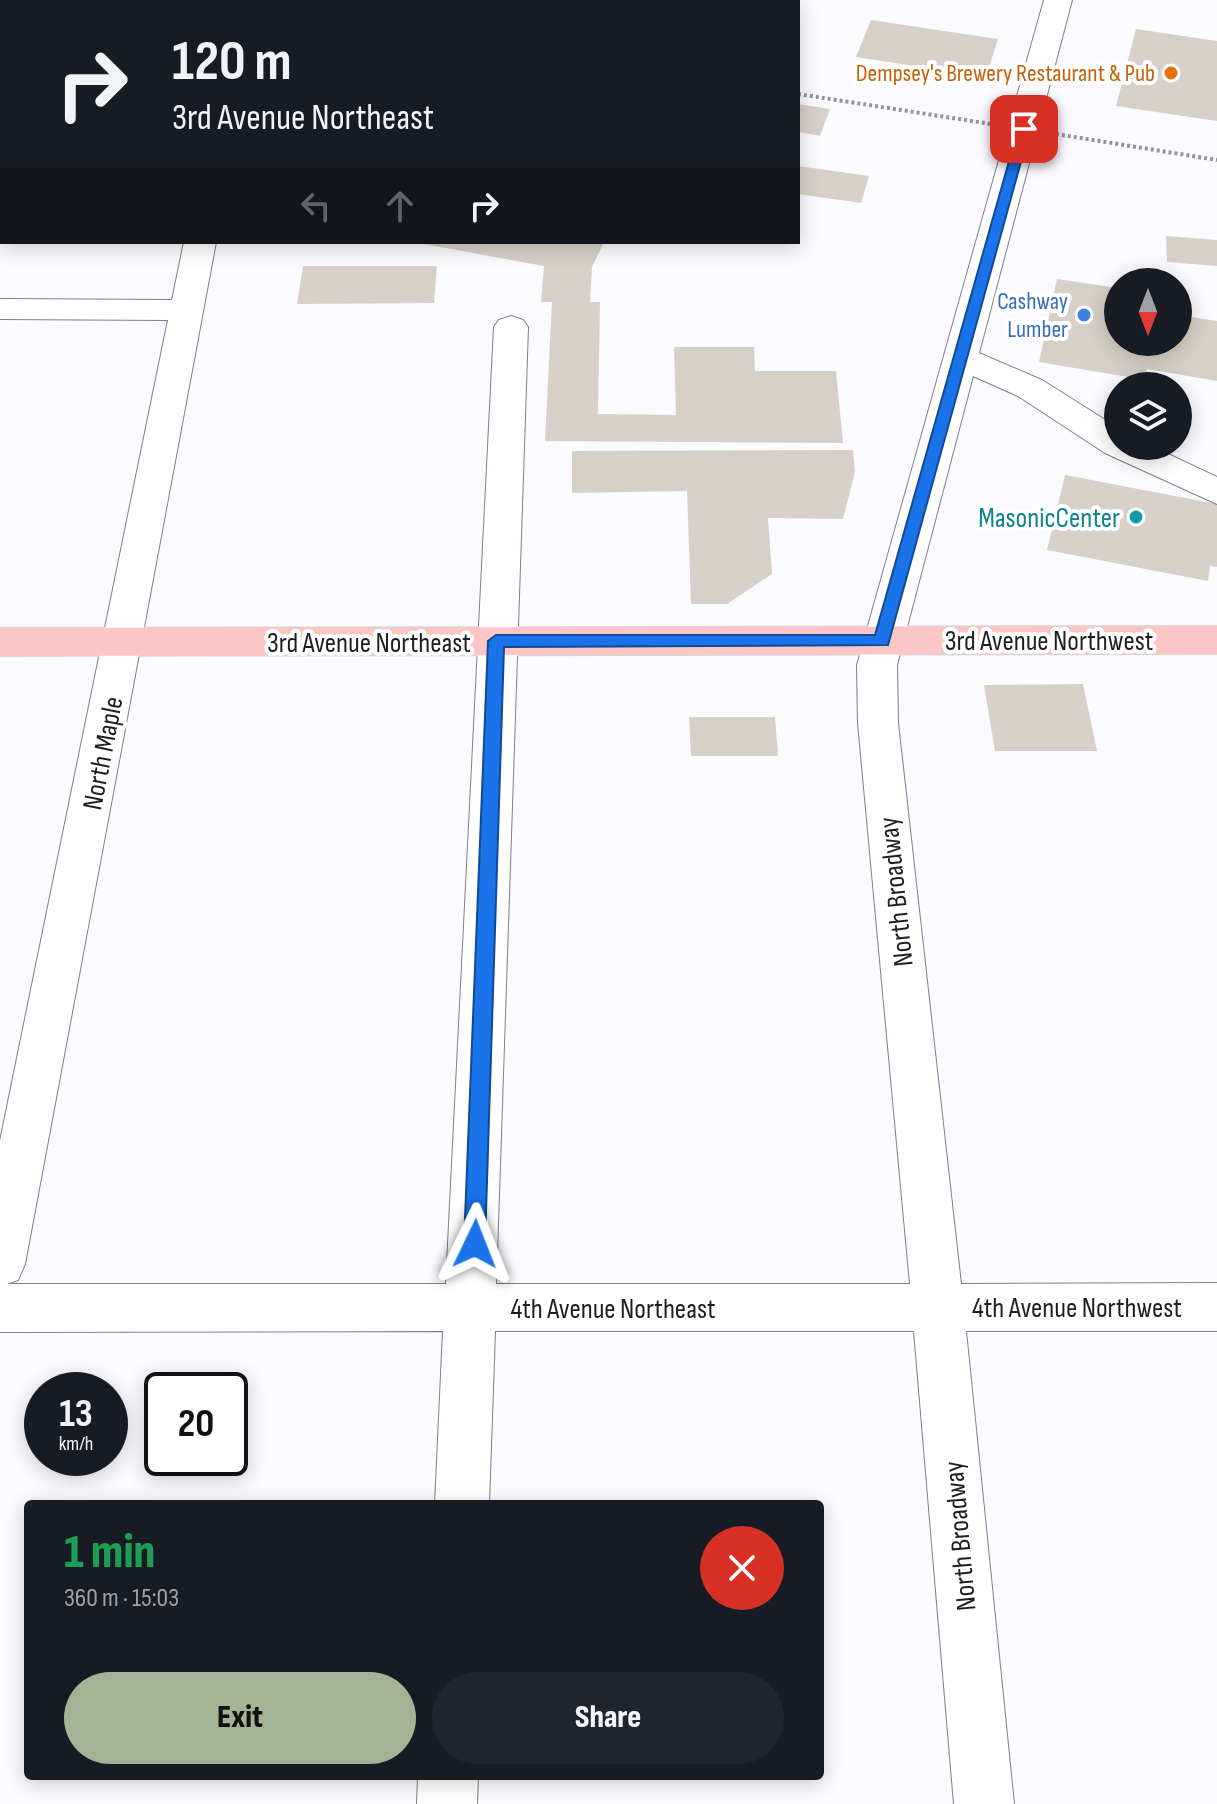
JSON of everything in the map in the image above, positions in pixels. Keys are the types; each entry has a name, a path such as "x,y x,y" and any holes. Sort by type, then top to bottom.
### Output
{"main road":[{"name":"3rd Avenue Northeast","path":"0,642 882,640"},
{"name":"3rd Avenue Northwest","path":"882,640 1217,640"}],"street":[{"name":"North Broadway","path":"984,1804 938,1308 878,723 877,665 1058,0"},
{"name":"North Maple","path":"0,1264 200,244"},
{"path":"0,309 186,310"},
{"path":"462,1500 511,327"},
{"path":"961,358 1030,388 1104,436"},
{"path":"1149,460 1217,492"},
{"name":"4th Avenue Northwest","path":"938,1308 1217,1307"},
{"name":"4th Avenue Northeast","path":"0,1308 938,1308"},
{"path":"447,1804 448,1780"}],"building":[{"path":"871,20 998,39 986,77 856,57"},
{"name":"Dempsey's Brewery Restaurant & Pub","path":"1136,29 1217,41 1217,121 1116,106"},
{"path":"800,104 830,109 820,136 800,132"},
{"path":"800,166 869,176 861,203 800,194"},
{"path":"1166,236 1217,240 1217,266 1167,262"},
{"path":"424,244 603,244 592,267 590,302 600,302 598,414 676,415 674,347 754,347 755,371 836,371 843,443 545,441 552,302 541,302 544,266"},
{"path":"303,266 437,266 434,303 297,304"},
{"name":"Cashway Lumber","path":"1057,279 1104,286 1104,356 1192,356 1192,317 1217,321 1217,381 1192,377 1192,372 1147,369 1147,372 1104,373 1039,362"},
{"path":"853,450 855,472 843,519 768,518 772,574 727,604 691,604 687,491 572,493 572,451"},
{"name":"MasonicCenter","path":"1065,475 1217,504 1217,567 1210,566 1208,581 1047,550"},
{"path":"1083,684 1097,751 995,751 984,685"},
{"path":"689,717 775,717 778,756 691,756"}],"place":[{"name":"Dempsey's Brewery Restaurant & Pub","path":"1171,73"},
{"name":"Cashway Lumber","path":"1084,315"},
{"name":"MasonicCenter","path":"1136,517"}],"route":[{"path":"475,1244 496,641 882,640 1024,129"}]}
